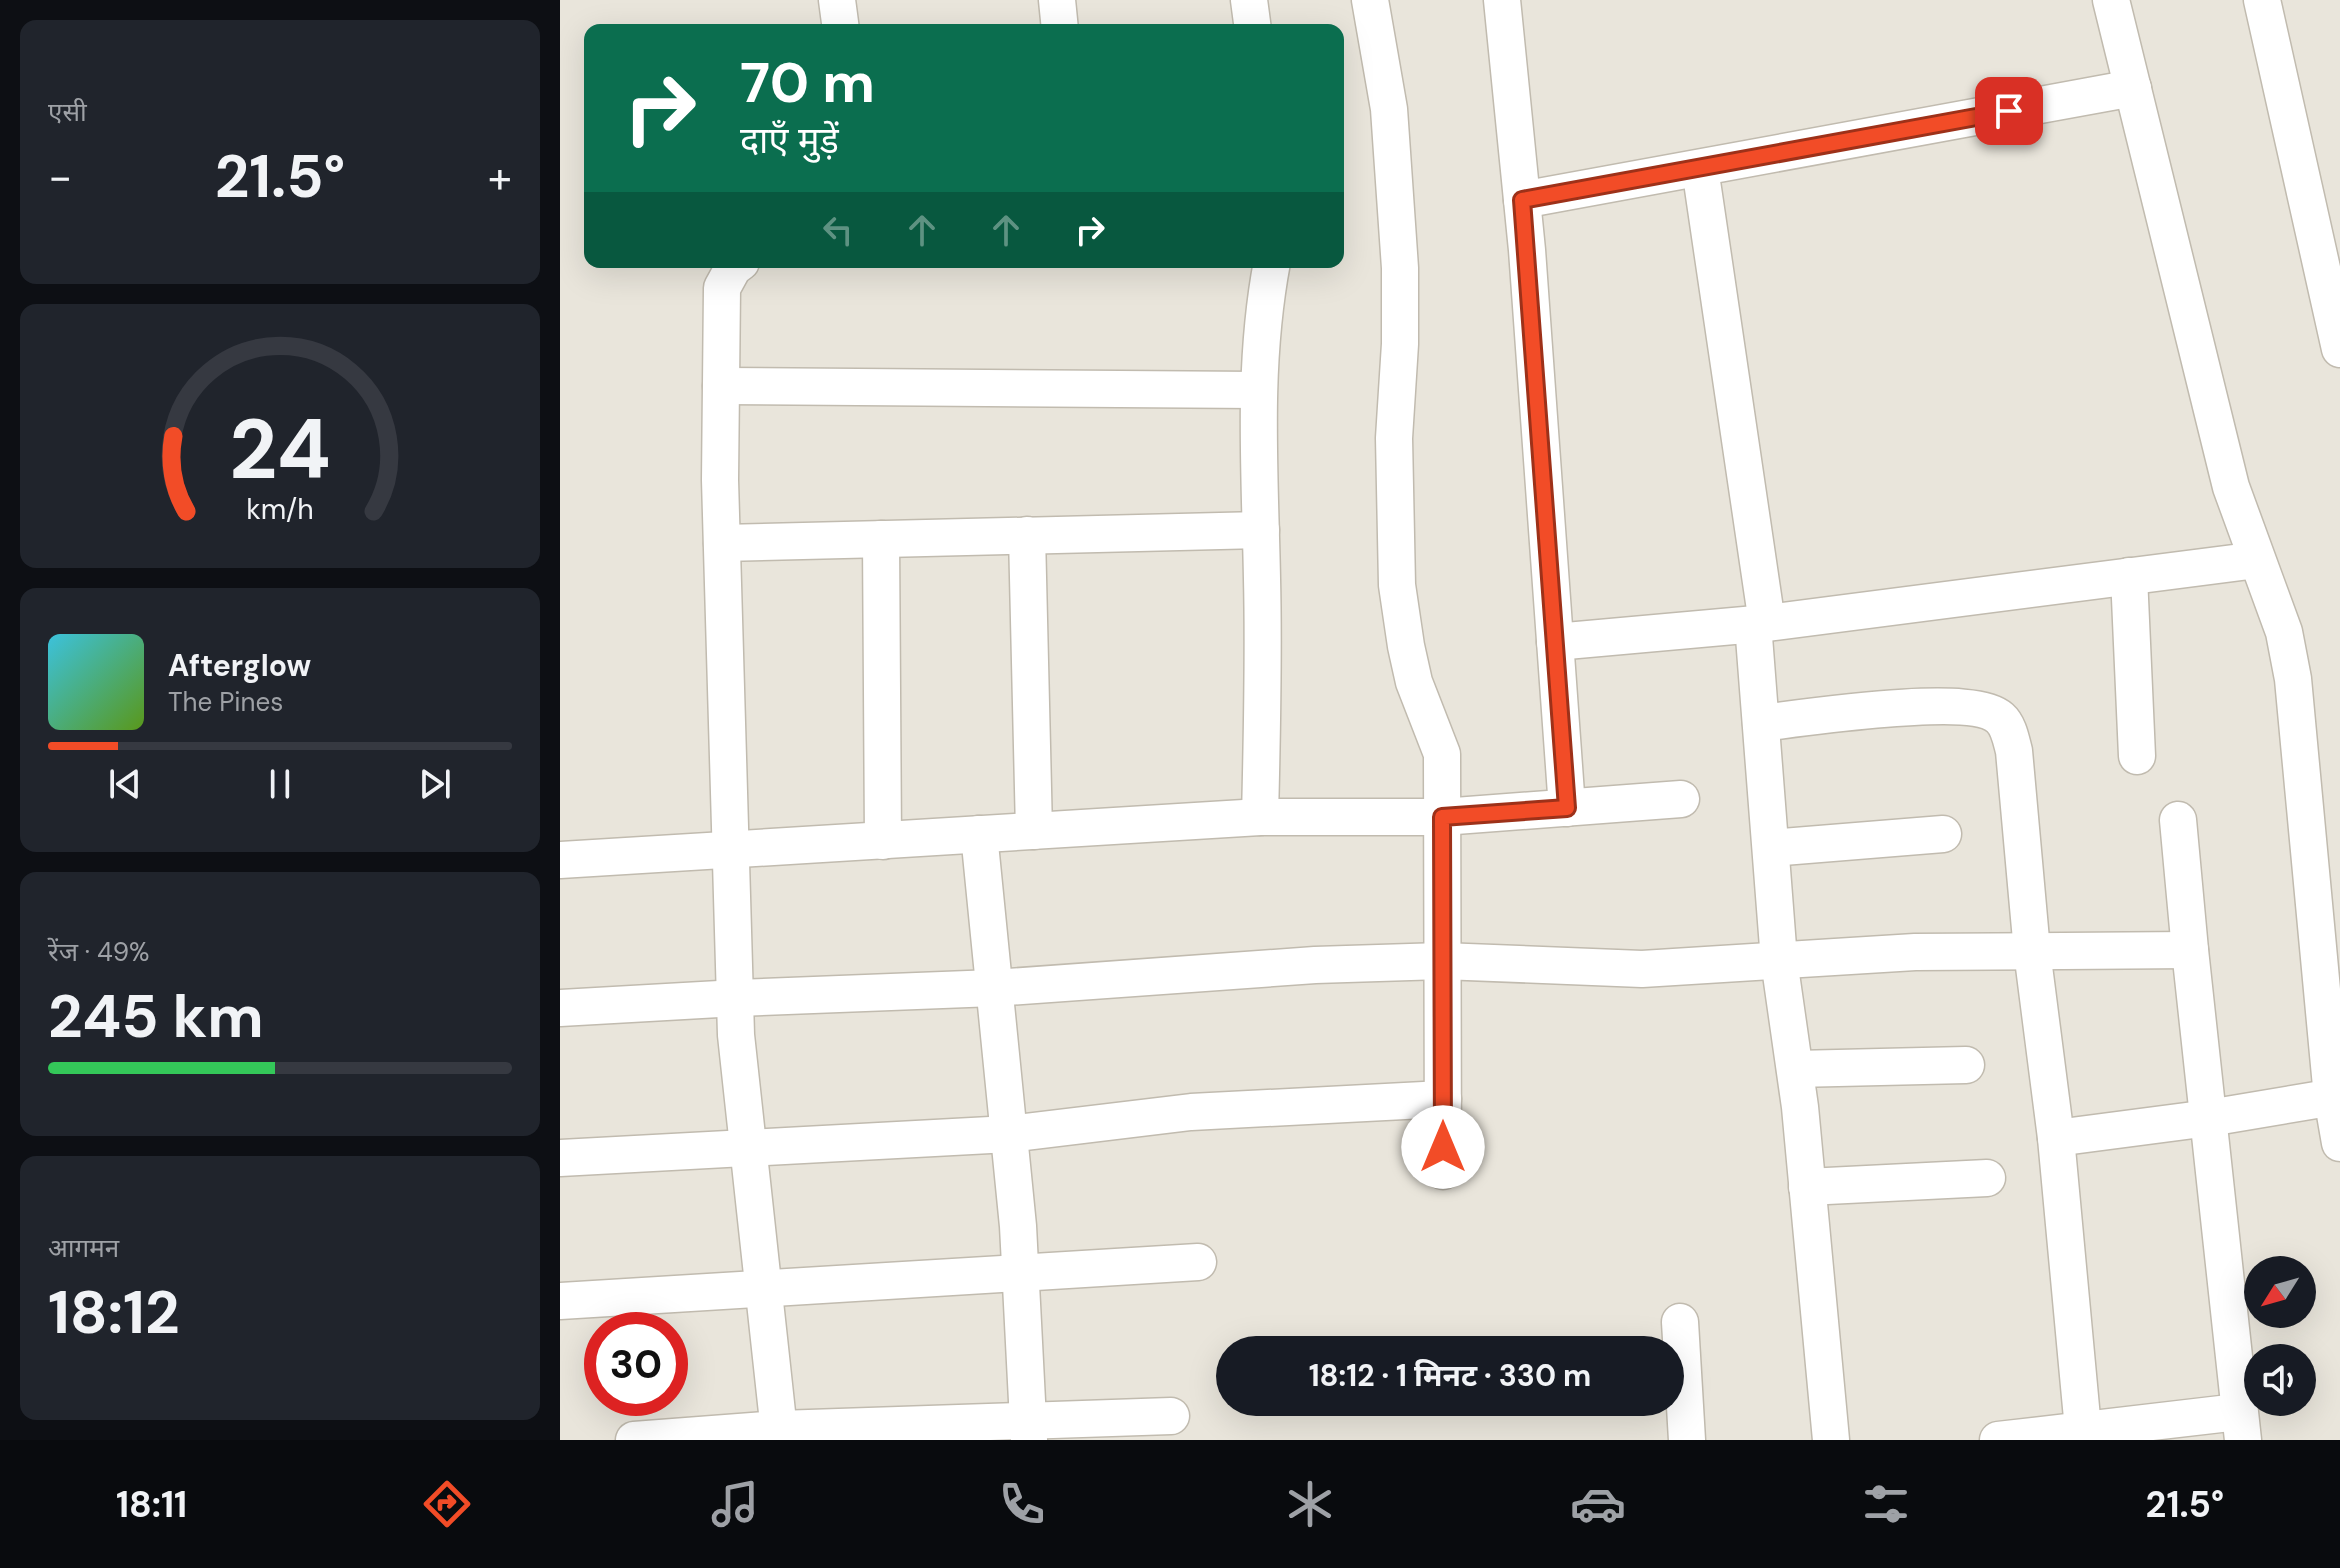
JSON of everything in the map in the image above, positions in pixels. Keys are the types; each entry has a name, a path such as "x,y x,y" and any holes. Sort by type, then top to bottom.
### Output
{"street":[{"path":"837,0 840,24"},
{"path":"1057,0 1059,24"},
{"path":"1249,0 1252,24"},
{"path":"1370,0 1389,109 1400,268 1400,344 1394,438 1397,585 1414,682 1442,754 1443,1171"},
{"path":"1502,0 1522,200 1567,808"},
{"path":"2111,0 2231,487 2284,632 2330,955 2340,1143"},
{"path":"2262,0 2340,349"},
{"path":"1522,200 2133,88"},
{"path":"1700,168 1760,624 1761,723 1779,960 1795,1069 1831,1440"},
{"path":"733,268 722,288 721,386 722,543 736,1035 780,1434"},
{"path":"1260,817 1263,634 1257,390 1261,334 1271,268"},
{"path":"721,386 1257,390"},
{"path":"722,543 1261,530"},
{"path":"1027,535 1034,831"},
{"path":"881,539 883,841"},
{"path":"1555,642 1760,624 2257,560"},
{"path":"2129,576 2137,756"},
{"path":"1761,723 1919,706 1980,708 1998,716 2008,728 2014,751 2032,951 2056,1138 2083,1429"},
{"path":"560,860 1260,817 1442,817 1681,799"},
{"path":"1998,1440 2083,1429 2241,1426 2178,820"},
{"path":"979,834 1009,1134 1029,1430"},
{"path":"1771,848 1943,834"},
{"path":"560,1008 994,988 1315,965 1442,961 1642,969 1915,952 2190,950"},
{"path":"1795,1069 1966,1065"},
{"path":"2056,1138 2336,1097"},
{"path":"560,1158 1009,1134 1191,1112 1443,1099"},
{"path":"1807,1187 1987,1178"},
{"path":"560,1301 1198,1262"},
{"path":"1680,1322 1687,1440"},
{"path":"634,1440 1029,1430 1171,1416"}],"shaded area":[{"path":"560,0 2340,0 2340,1440 560,1440"}],"route":[{"path":"1443,1147 1442,817 1567,808 1522,200 2009,111"}]}
